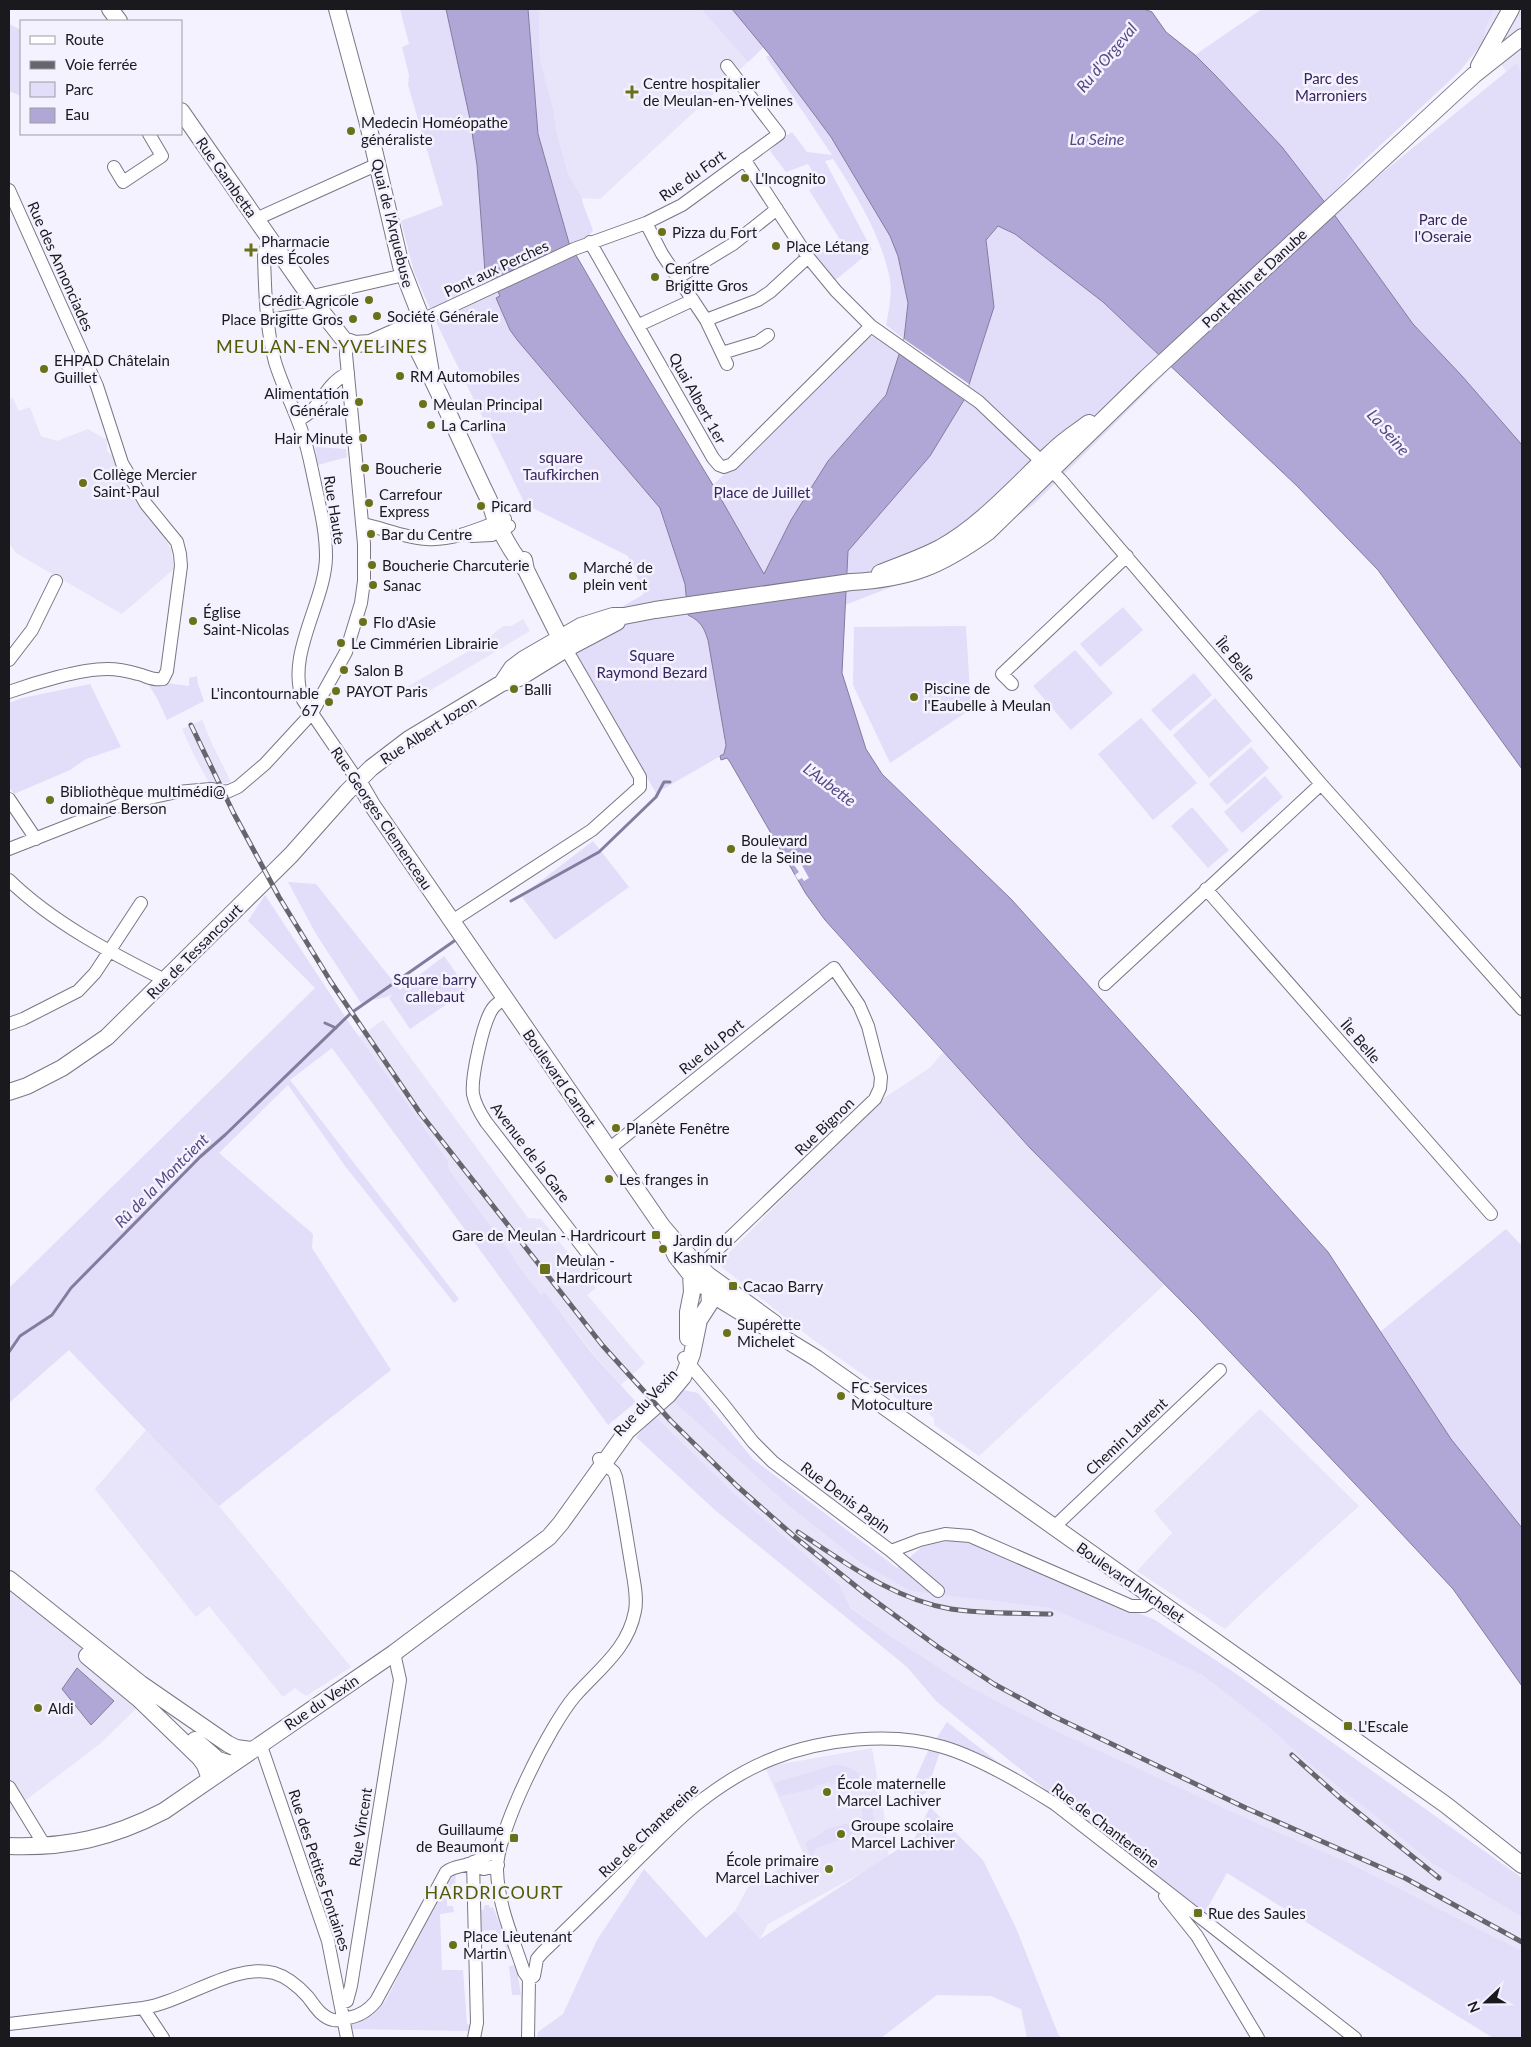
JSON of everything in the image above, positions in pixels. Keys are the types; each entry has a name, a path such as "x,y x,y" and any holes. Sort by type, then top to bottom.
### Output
{"main road":[{"path":"110,9 118,20"},
{"name":"Quai de l'Arquebuse","path":"338,9 404,275 419,322"},
{"path":"1474,75 1511,9"},
{"path":"1474,75 1522,37"},
{"name":"Pont Rhin et Danube","path":"851,582 916,559 941,547 978,520 1023,481 1047,466 1056,448 1146,378 1474,75"},
{"name":"Rue Gambetta","path":"182,112 315,303"},
{"path":"315,303 340,336 347,342 364,344 419,322"},
{"path":"419,322 425,338 430,373"},
{"path":"419,322 430,373 448,416 490,501 500,508 503,525 514,554 526,570 563,643"},
{"name":"Rue Albert Jozon","path":"358,781 398,746 502,683 512,668 563,643 587,624 613,616 624,616 673,607 851,582"},
{"name":"Rue Georges Clemenceau","path":"358,781 455,925"},
{"name":"Rue de Tessancourt","path":"9,1092 46,1077 83,1055 107,1037 303,843 358,781"},
{"name":"Boulevard Carnot","path":"455,925 662,1226 676,1256 706,1286"},
{"name":"Boulevard Michelet","path":"706,1286 766,1315 816,1358 1446,1805 1522,1854"},
{"name":"Rue du Vexin","path":"9,1846 45,1846 80,1842 133,1826 164,1810 394,1653 549,1537 592,1479 602,1461 630,1428 679,1383 686,1360 688,1312 706,1286"},
{"path":"9,1579 140,1684 228,1744 236,1748 256,1746"},
{"path":"9,1590 139,1699 200,1758 205,1765 210,1779"},
{"path":"139,1699 168,1717 218,1760 231,1764 231,1753 228,1744"},
{"name":"Boulevard Michelet","path":"1446,1805 1522,1865"}],"street":[{"name":"Rue du Fort","path":"596,240 646,223 682,205 779,134 727,66"},
{"path":"114,167 123,182 162,156 150,135"},
{"name":"Île Belle","path":"744,158 808,257 836,291 872,326 979,402 1047,466 1127,556 1321,784 1522,1009"},
{"path":"256,219 378,164"},
{"name":"Rue des Annonciades","path":"9,692 32,684 98,670 132,672 154,679 162,679 166,676 181,566 177,542 146,504 122,463 97,386 10,198"},
{"path":"677,278 733,244 777,209"},
{"path":"646,223 677,278 706,320 724,359 768,335"},
{"name":"Pont aux Perches","path":"419,322 596,240"},
{"name":"Quai Albert 1er","path":"596,240 638,326 713,458 724,467 732,464 872,326"},
{"name":"Rue Haute","path":"273,243 265,250 264,256 268,320 276,364 300,426 309,457 324,527 326,556 321,586 300,656 301,694 314,709"},
{"path":"706,320 758,300 770,292 808,257"},
{"path":"268,320 308,314 315,303 348,288 404,275"},
{"path":"638,326 693,300"},
{"path":"9,849 126,803 177,792 211,789 227,792 238,787 265,764 314,709 346,652 361,603 364,582 362,524 348,373 347,342"},
{"path":"300,426 332,383 348,373"},
{"path":"362,524 410,536 436,539 464,535 487,536 503,525"},
{"path":"1012,684 1002,674 1127,556"},
{"path":"9,660 32,630 56,581"},
{"path":"455,925 592,830 637,790 641,782 640,777 563,643"},
{"name":"Rue Georges Clemenceau","path":"314,709 358,781"},
{"path":"1105,984 1321,784"},
{"path":"9,799 36,839"},
{"path":"9,880 37,904 109,952 165,980"},
{"name":"Île Belle","path":"1206,889 1491,1214"},
{"path":"9,1024 23,1019 78,991 95,973 142,903"},
{"name":"Rue du Port","path":"609,1149 834,968"},
{"name":"Rue Bignon","path":"706,1286 875,1099 880,1088 881,1077 868,1026 859,1005 834,968"},
{"name":"Avenue de la Gare","path":"505,999 494,1006 488,1016 473,1082 475,1103 486,1122 595,1263"},
{"name":"Rue Denis Papin","path":"686,1360 752,1442 773,1462 891,1551 920,1540 945,1534 970,1536 1131,1606 1139,1608 1155,1598"},
{"name":"Chemin Laurent","path":"1054,1527 1220,1370"},
{"path":"528,2038 529,1979 524,1972 500,1898 499,1851 518,1800 556,1724 571,1701 619,1650 630,1631 636,1611 635,1588 616,1477 614,1472 602,1461"},
{"path":"891,1551 938,1592"},
{"path":"1114,1599 1128,1580"},
{"name":"Rue Vincent","path":"342,2010 347,2001 351,1986 400,1680 394,1653"},
{"name":"Rue de Chantereine","path":"529,1979 534,1976 536,1963 542,1953 673,1825 706,1797 739,1776 774,1758 832,1743 876,1739 902,1740 943,1747 1040,1794 1355,2038"},
{"name":"Rue des Petites Fontaines","path":"256,1746 328,1941 347,2038"},
{"path":"9,1787 45,1846"},
{"path":"9,2024 164,2004 239,1974 264,1971 282,1976 290,1981 326,2017 336,2020 342,2010 359,2016 368,2011 376,2001 442,1877 452,1868 471,1864 499,1851"},
{"path":"471,1864 484,1869 498,1865"},
{"path":"471,1864 477,2024 474,2038"},
{"path":"1151,1879 1197,1936 1258,2038"},
{"path":"143,2008 163,2038"}],"shaded area":[{"name":"Centre hospitalier de Meulan-en-Yvelines","path":"539,9 701,9 748,62 600,199 582,198 568,174 557,134 554,113 540,59"},
{"path":"1494,9 1522,9 1522,93 1484,41 1485,30"},
{"path":"12,397 19,411 30,407 41,436 57,441 88,429 103,438 107,438 107,451 114,457 133,498 163,534 171,549 174,569 122,614 16,553 9,543 9,401"},
{"path":"523,619 530,631 414,700 407,687 481,644 503,626 511,626"},
{"path":"202,720 231,782 210,785 194,755 182,729"},
{"path":"383,1020 528,1218 541,1219 596,1288 587,1295 645,1363 621,1385 591,1351 545,1292 541,1295 517,1264 511,1253 449,1170 448,1161 359,1037"},
{"path":"943,1052 1030,1148 1164,1285 979,1456 934,1425 934,1418 922,1408 915,1411 812,1339 718,1264 878,1102 931,1067"},
{"path":"671,1399 789,1506 861,1563 911,1590 931,1594 946,1589 984,1600 1049,1608 1147,1649 1202,1675 1263,1722 1312,1766 1430,1862 1522,1917 1522,1951 1349,1863 1250,1820 1050,1728 964,1684 889,1635 851,1607 839,1584 735,1494 655,1416"},
{"path":"1260,1409 1359,1506 1225,1629 1137,1571 1172,1533 1154,1511"},
{"path":"146,1430 219,1506 351,1667 306,1696 295,1688 283,1697 209,1606 196,1617 95,1489"},
{"path":"9,1583 149,1696 101,1743 9,1813"},
{"name":"Groupe scolaire Marcel Lachiver","path":"872,1748 884,1814 889,1858 768,1924 760,1939 735,1911 748,1887 804,1855 765,1767"}],"green space":[{"name":"square Taufkirchen","path":"400,9 446,9 470,119 477,165 485,272 491,277 501,296 496,299 510,330 660,508 685,584 688,615 697,619 703,626 708,640 713,661 726,750 724,754 656,793 568,638 644,594 628,556 525,504 435,320 414,272 401,221 443,205 408,85 409,75 402,47 409,44"},
{"path":"528,9 539,9 540,59 554,113 557,134 568,174 582,198 593,231 587,237 569,243 538,134"},
{"path":"701,9 732,9 764,47 748,62"},
{"name":"Parc des Marroniers","path":"1262,9 1494,9 1485,30 1484,41 1460,71 1357,167 1325,202 1282,147 1195,55"},
{"path":"9,24 20,30 20,96 9,91"},
{"path":"770,55 831,137 890,236 898,256 908,303 904,339 886,325 891,287 880,244 858,200 833,159 825,161 872,250 833,282 810,256 839,238 809,190 820,183 808,164 786,172 770,151 781,139 792,132 807,152 832,155 766,57"},
{"name":"Parc de l'Oseraie","path":"1517,63 1522,76 1522,445 1462,376 1413,324 1333,213"},
{"path":"998,226 1015,234 1103,302 1171,368 1035,503 956,562 845,605 848,551 930,456 964,400 994,307 986,240"},
{"name":"Place de Juillet","path":"867,336 878,337 900,353 886,395 828,461 791,520 764,575 713,485"},
{"path":"315,447 346,449 347,457 318,465"},
{"path":"1123,607 1143,630 1100,667 1080,644"},
{"name":"Piscine de l'Eaubelle à Meulan","path":"966,626 971,709 890,763 853,685 854,627"},
{"path":"1075,650 1113,693 1071,730 1033,686"},
{"path":"1194,673 1212,695 1170,731 1151,710"},
{"path":"197,676 204,701 167,720 149,685 160,682 189,686 189,678"},
{"path":"90,684 121,747 86,759 70,770 14,794 9,787 9,703 22,698"},
{"path":"1215,698 1252,741 1209,778 1173,735"},
{"path":"1141,718 1197,783 1153,820 1098,754"},
{"path":"1251,747 1269,768 1227,805 1209,784"},
{"path":"1265,776 1283,797 1242,833 1224,812"},
{"path":"1192,807 1229,850 1208,868 1171,826"},
{"path":"593,841 629,887 555,940 521,896"},
{"name":"Square barry callebaut","path":"288,882 316,884 400,990 444,956 468,990 410,1029 389,998 393,994 361,1003 316,934"},
{"path":"265,895 350,1024 448,1161 449,1170 511,1253 517,1264 541,1295 545,1292 590,1351 636,1402 608,1425 332,1048 290,1080 459,1299 454,1303 345,1166 288,1085 219,1153 313,1234 312,1248 391,1370 219,1506 69,1350 9,1403 9,1288 315,988 248,921"},
{"path":"1506,1229 1522,1246 1522,1528 1451,1439 1380,1332"},
{"path":"684,1390 698,1393 753,1459 897,1568 922,1547 957,1539 993,1552 1155,1620 1235,1673 1522,1878 1522,1917 1430,1862 1312,1766 1263,1722 1202,1675 1147,1649 1049,1608 911,1591 861,1563 789,1506 671,1399"},
{"path":"655,1416 735,1494 839,1584 851,1608 964,1684 1050,1728 1250,1820 1349,1863 1522,1951 1522,2038 1493,2038 1227,1873 1205,1912 1050,1793 936,1701 907,1667 716,1511 636,1437"},
{"path":"947,1722 1004,1767 936,1739"},
{"path":"928,1751 940,1752 930,1781 935,1782 937,1786 914,1800 914,1782"},
{"path":"835,1765 850,1768 861,1778 831,1785 830,1782 815,1786 815,1788 780,1796 774,1783"},
{"path":"871,1799 875,1828 817,1848 811,1857 805,1843 823,1833 824,1830 849,1823 863,1816 862,1809"},
{"path":"930,1807 983,1860 1016,1928 1059,2036 1065,2038 1027,2038 1021,2009 991,1996 937,1995 881,2038 537,2038 538,2032 563,2014 597,1940 644,1869 706,1938 735,1911 760,1939 914,1839"},
{"path":"456,1874 455,1888 449,1889 449,1893 445,1894 447,1906 453,1906 454,1912 440,1914 442,1970 463,1970 467,2024 470,2025 468,2031 349,2029 352,2024 373,2015 386,2000 447,1880"},
{"path":"485,1905 489,1905 490,1908 493,1907 510,1949 507,1950 501,1937 496,1938 496,1930 481,1931 480,1910 483,1910"},
{"path":"516,1965 521,1995 512,1995 509,1966"}],"water":[{"name":"La Seine","path":"446,9 528,9 538,134 569,243 764,574 791,520 828,461 886,395 904,339 908,303 898,256 890,236 831,137 770,55 732,9 1144,9 1152,12 1166,32 1195,55 1282,147 1333,213 1413,324 1462,376 1522,445 1522,769 1378,570 1297,486 1103,302 1015,234 998,226 986,240 994,307 964,400 930,456 848,551 842,673 866,749 882,774 1012,900 1328,1252 1451,1439 1522,1528 1522,1686 1453,1589 1196,1316 1030,1148 825,920 806,894 730,762 727,758 721,760 720,756 724,754 726,745 708,640 701,625 688,615 685,584 660,508 518,341 510,330 496,298 500,296 491,277 485,272 477,165 470,119"},
{"path":"77,1668 114,1701 91,1725 62,1689"}],"pier":[{"path":"904,339 969,384 964,400 900,353"},
{"path":"795,853 809,878 804,881 802,878 798,880 795,875 799,872 794,865 791,866 788,862 792,860 789,856"}],"waterway":[{"name":"L'Aubette","path":"511,901 599,852 656,797 664,782 670,782"},
{"name":"Rû de la Montcient","path":"9,1352 20,1336 52,1315 71,1288 200,1157 351,1013 457,939"},
{"name":"L'Aubette","path":"325,1023 336,1028"}],"railway":[{"path":"191,725 233,812 279,897 331,982 420,1113 603,1346 671,1421 737,1486 796,1538 863,1592 938,1647 994,1684 1053,1716 1246,1808 1405,1878 1522,1942"},
{"path":"798,1532 871,1578 909,1597 930,1604 975,1612 1051,1614"},
{"path":"1292,1755 1339,1797 1439,1878"}],"place":[{"name":"Centre hospitalier de Meulan-en-Yvelines","path":"632,92"},
{"name":"Medecin Homéopathe généraliste","path":"351,131"},
{"name":"L'Incognito","path":"745,178"},
{"name":"Pizza du Fort","path":"662,232"},
{"name":"Place Létang","path":"776,246"},
{"name":"Pharmacie des Écoles","path":"251,250"},
{"name":"Centre Brigitte Gros","path":"655,277"},
{"name":"Crédit Agricole","path":"369,300"},
{"name":"Société Générale","path":"377,316"},
{"name":"Place Brigitte Gros","path":"353,319"},
{"name":"EHPAD Châtelain Guillet","path":"44,369"},
{"name":"RM Automobiles","path":"400,376"},
{"name":"Alimentation Générale","path":"359,402"},
{"name":"Meulan Principal","path":"423,404"},
{"name":"La Carlina","path":"431,425"},
{"name":"Hair Minute","path":"363,438"},
{"name":"Boucherie","path":"365,468"},
{"name":"Collège Mercier Saint-Paul","path":"83,483"},
{"name":"Carrefour Express","path":"369,503"},
{"name":"Picard","path":"481,506"},
{"name":"Bar du Centre","path":"371,534"},
{"name":"Boucherie Charcuterie","path":"372,565"},
{"name":"Marché de plein vent","path":"573,576"},
{"name":"Sanac","path":"373,585"},
{"name":"Église Saint-Nicolas","path":"193,621"},
{"name":"Flo d'Asie","path":"363,622"},
{"name":"Le Cimmérien Librairie","path":"341,643"},
{"name":"Salon B","path":"344,670"},
{"name":"Balli","path":"514,689"},
{"name":"PAYOT Paris","path":"336,691"},
{"name":"Piscine de l'Eaubelle à Meulan","path":"914,697"},
{"name":"L'incontournable 67","path":"329,702"},
{"name":"Bibliothèque multimédi@ domaine Berson","path":"50,800"},
{"name":"Boulevard de la Seine","path":"731,849"},
{"name":"Planète Fenêtre","path":"616,1128"},
{"name":"Les franges in","path":"609,1179"},
{"name":"Gare de Meulan - Hardricourt","path":"656,1235"},
{"name":"Jardin du Kashmir","path":"663,1249"},
{"name":"Meulan - Hardricourt","path":"545,1269"},
{"name":"Cacao Barry","path":"733,1286"},
{"name":"Supérette Michelet","path":"727,1333"},
{"name":"FC Services Motoculture","path":"841,1396"},
{"name":"Aldi","path":"38,1708"},
{"name":"L'Escale","path":"1348,1726"},
{"name":"École maternelle Marcel Lachiver","path":"827,1792"},
{"name":"Groupe scolaire Marcel Lachiver","path":"841,1834"},
{"name":"Guillaume de Beaumont","path":"514,1838"},
{"name":"École primaire Marcel Lachiver","path":"829,1869"},
{"name":"Rue des Saules","path":"1198,1913"},
{"name":"Place Lieutenant Martin","path":"453,1945"}],"district":[{"name":"MEULAN-EN-YVELINES","path":"322,346"},
{"name":"HARDRICOURT","path":"494,1892"}],"water label":[{"name":"Ru d'Orgeval","path":"1106,57"}],"park label":[{"name":"Square Raymond Bezard","path":"652,664"}]}
